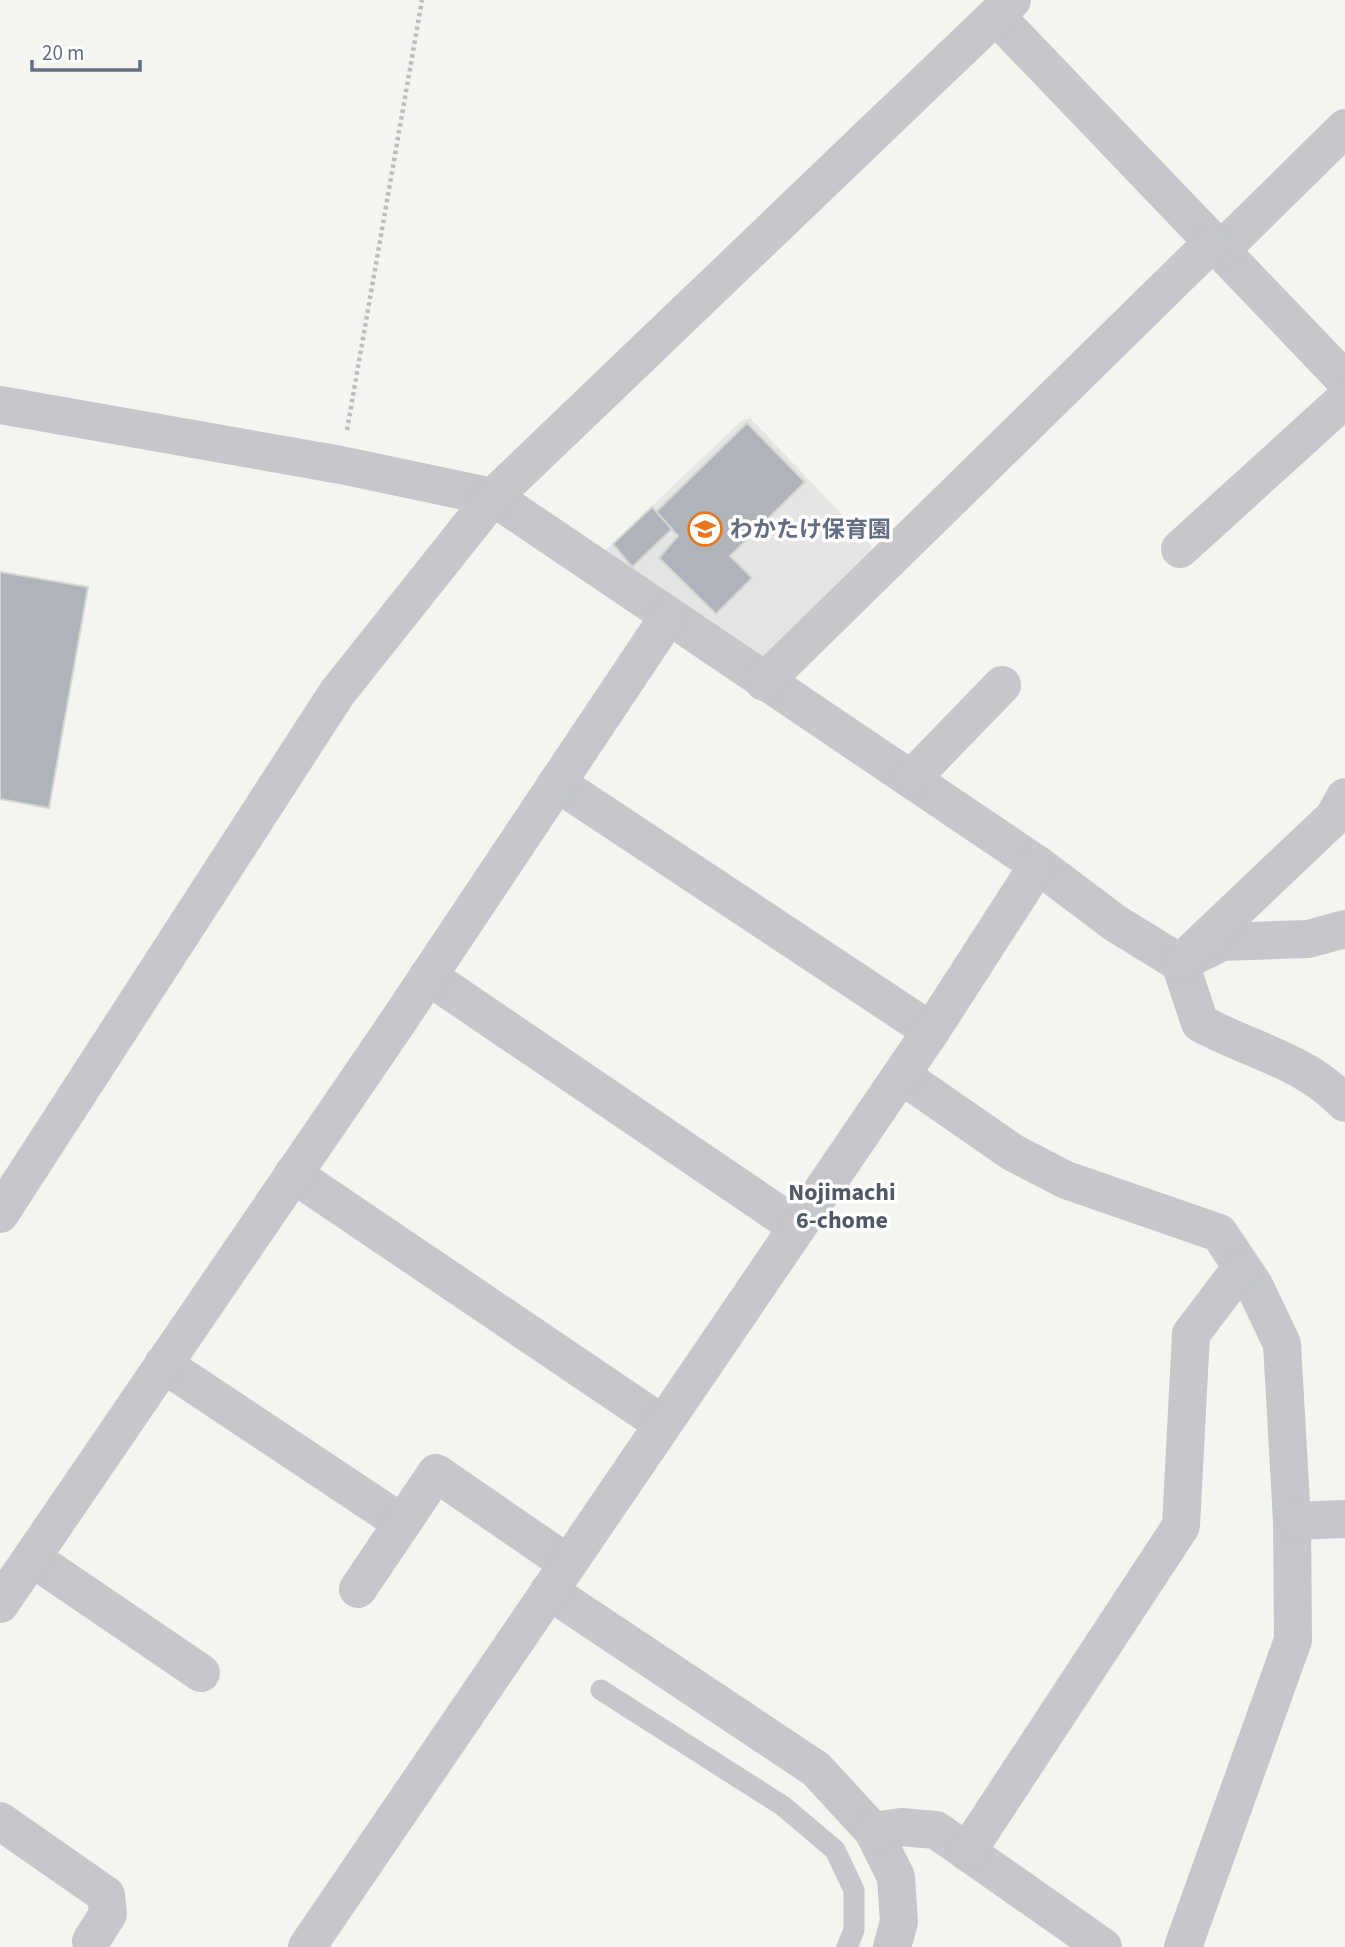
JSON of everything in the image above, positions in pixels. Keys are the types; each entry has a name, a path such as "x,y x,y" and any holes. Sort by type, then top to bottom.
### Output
{"street":[{"path":"0,1214 337,693 493,497 1004,8 1217,246 1345,380"},
{"path":"764,682 1217,246 1345,128"},
{"path":"1180,549 1345,399"},
{"path":"0,405 341,465 493,497 1038,865 1115,923 1180,963 1200,1023 1291,1062 1331,1088 1345,1103"},
{"path":"0,1604 428,976 668,617"},
{"path":"911,779 1002,685"},
{"path":"557,783 931,1031"},
{"path":"1180,963 1334,817 1345,797"},
{"path":"307,1947 661,1423 931,1031 1038,865"},
{"path":"1180,963 1222,942 1308,939 1345,929"},
{"path":"428,976 796,1226"},
{"path":"901,1075 1012,1152 1066,1180 1219,1233 1254,1286 1282,1344 1293,1521 1293,1640 1182,1947"},
{"path":"293,1174 661,1423"},
{"path":"967,1852 1181,1525 1191,1334 1241,1268"},
{"path":"163,1364 402,1523"},
{"path":"358,1589 436,1473 558,1577 816,1769 873,1831 896,1877 899,1922 892,1947"},
{"path":"1293,1521 1345,1520"},
{"path":"32,1558 201,1673"},
{"path":"0,1821 106,1895 108,1914 91,1941"},
{"path":"873,1831 901,1827 936,1830 1103,1947"}],"lane":[{"path":"601,1690 783,1806 835,1850 854,1890 854,1930 847,1947"}],"path":[{"path":"341,465 422,0"}],"shaded area":[{"path":"750,418 871,545 871,556 768,658 754,659 605,551 742,420"}],"building":[{"path":"747,423 805,482 730,556 752,578 716,614 659,558 678,536 656,512"},
{"path":"652,507 672,529 632,567 613,544"},
{"path":"0,572 88,587 49,808 0,799"}],"place":[{"name":"わかたけ保育園","path":"705,529"}],"district":[{"name":"Nojimachi 6-chome","path":"842,1206"}]}
